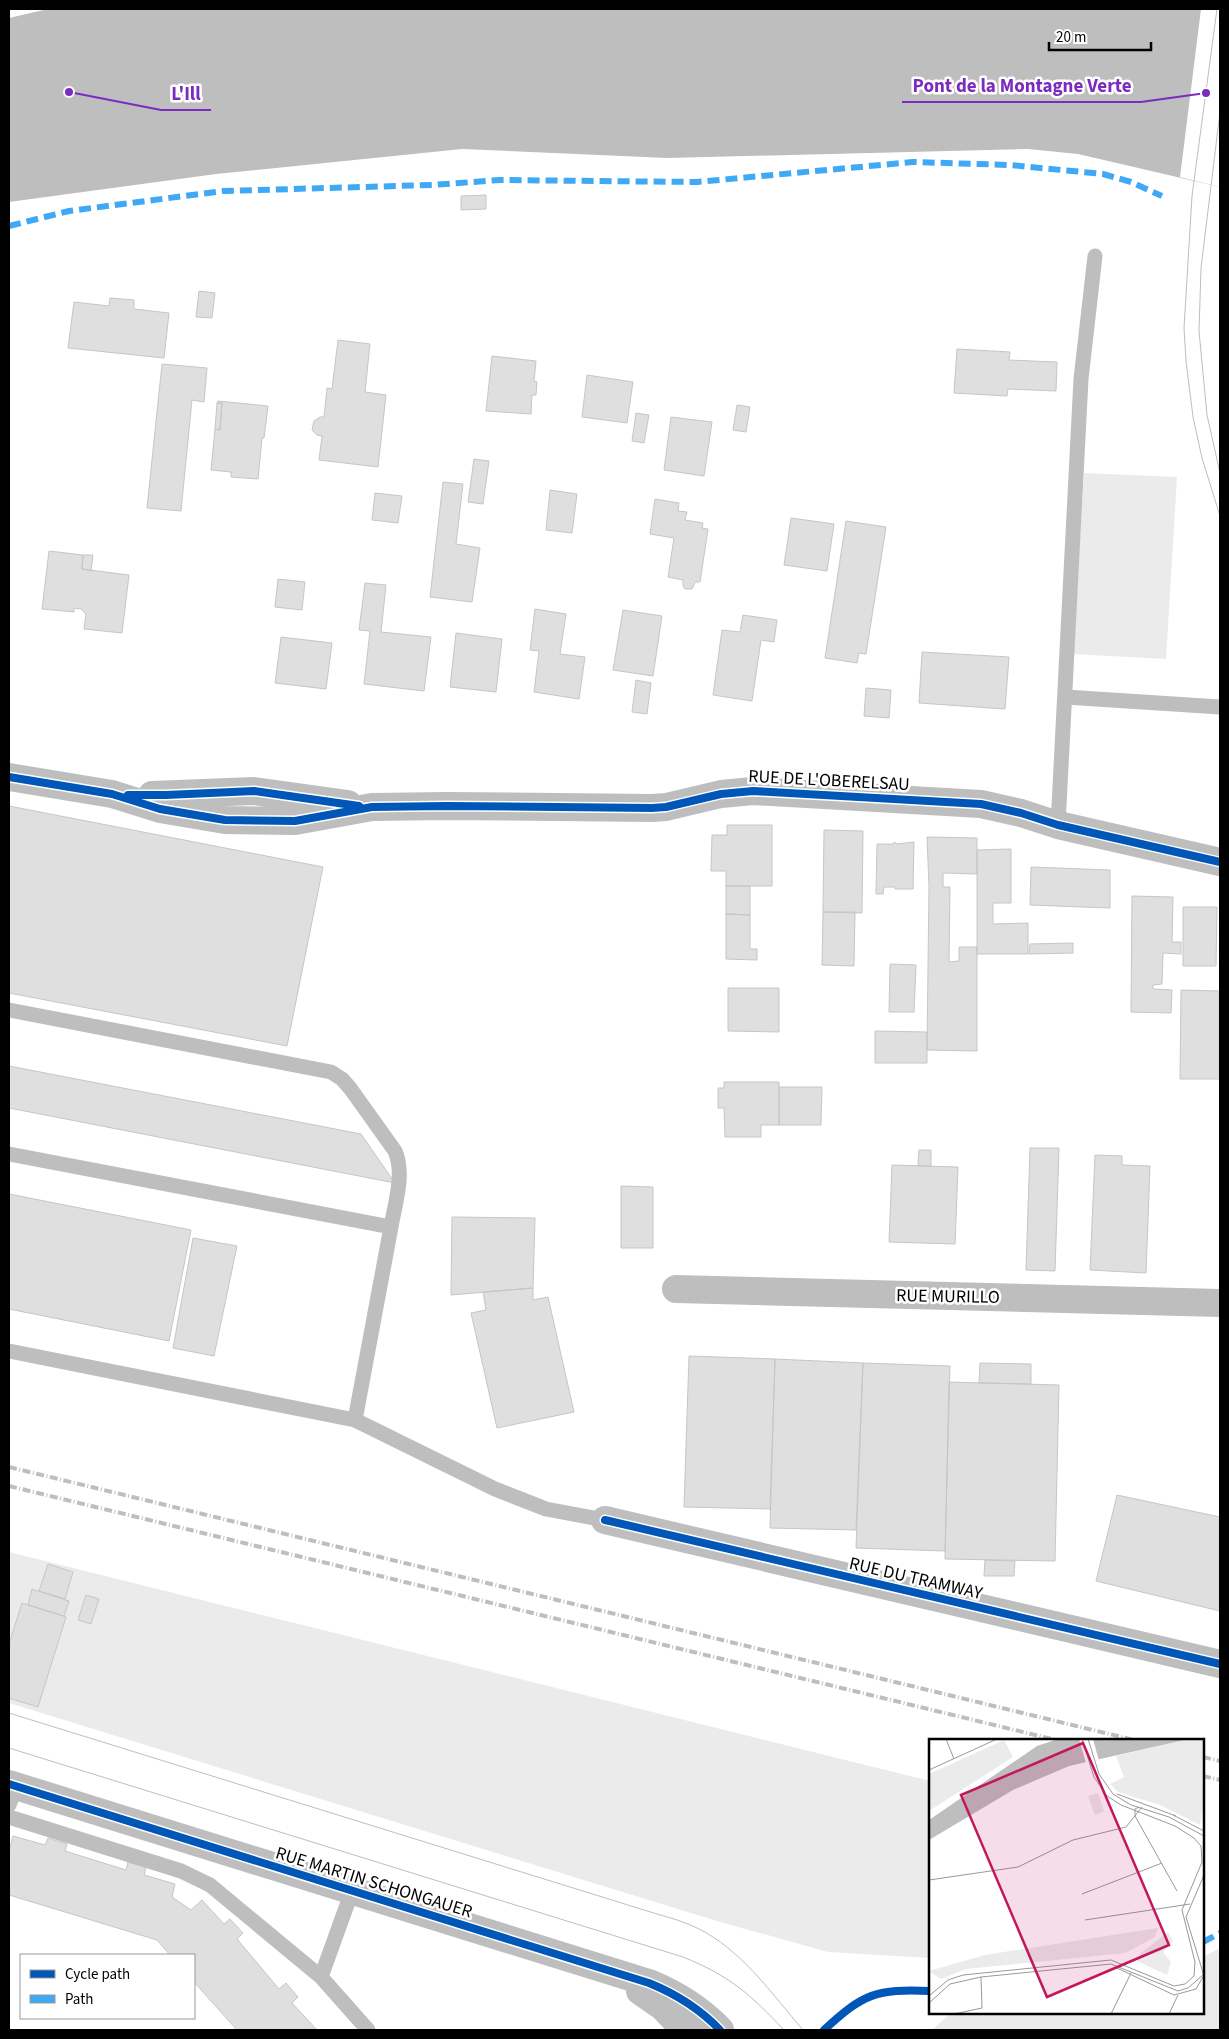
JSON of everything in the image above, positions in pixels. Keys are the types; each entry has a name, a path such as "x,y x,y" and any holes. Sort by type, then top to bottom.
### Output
{"street":[{"name":"RUE DE L'OBERELSAU","path":"9,777 112,794 166,795 254,791 372,807 652,808 666,807 721,794 753,791 939,800 981,804 1220,862"},
{"name":"RUE MURILLO","path":"676,1289 1220,1303"},
{"name":"RUE DU TRAMWAY","path":"605,1520 1220,1664"},
{"name":"RUE MARTIN SCHONGAUER","path":"11,1792 352,1891 666,1990 689,2003 720,2030"},
{"name":"RUE MARTIN SCHONGAUER","path":"597,1967 640,1991 663,2007 686,2030"}],"lane":[{"path":"1058,824 1081,379 1095,256"},
{"path":"1065,697 1220,708"},
{"path":"9,1010 331,1072 342,1079 350,1088 395,1151 400,1176 355,1420"},
{"path":"9,1154 390,1227"},
{"path":"9,1351 355,1420 495,1489 546,1509 605,1520"},
{"path":"9,1817 181,1871 210,1885 321,1977 368,2030"},
{"path":"321,1977 352,1891"}],"shaded area":[{"path":"48,9 1220,9 1220,187 1078,154 1028,149 667,158 462,149 216,174 9,202 9,18"},
{"path":"1084,473 1177,477 1166,659 1073,654"},
{"path":"9,1552 929,1781 929,1958 828,1952 717,1921 9,1703"},
{"path":"1220,1948 1220,2030 932,2030 950,2014 1204,2014 1204,1956"}],"pier":[{"path":"1201,9 1220,9 1220,187 1180,177"}],"building":[{"path":"486,195 486,209 461,210 461,196"},
{"path":"199,291 215,293 212,318 196,317"},
{"path":"110,298 134,300 134,309 169,313 164,358 68,348 74,302 109,306"},
{"path":"338,340 370,344 365,392 386,395 378,467 319,460 322,436 317,435 312,430 314,421 324,417 327,388 332,389"},
{"path":"957,349 1010,352 1009,360 1057,362 1056,391 1008,389 1007,396 954,393"},
{"path":"492,356 536,361 534,381 537,382 536,395 532,395 531,414 486,411"},
{"path":"162,364 207,368 204,402 192,400 181,511 147,508"},
{"path":"587,375 633,382 627,423 582,417"},
{"path":"218,401 268,406 264,438 262,438 258,479 231,477 231,472 211,470 215,429 220,430 222,403 217,403"},
{"path":"217,403 222,403 220,430 215,429"},
{"path":"737,405 750,407 746,432 733,430"},
{"path":"636,413 649,415 644,443 632,441"},
{"path":"671,417 712,422 704,476 664,470"},
{"path":"474,459 489,461 483,504 468,502"},
{"path":"443,482 463,484 456,544 480,548 472,602 430,597"},
{"path":"550,490 577,494 572,533 546,530"},
{"path":"375,493 402,496 398,523 372,520"},
{"path":"655,499 679,503 678,511 687,512 685,520 703,523 702,528 708,529 700,582 695,582 692,589 685,589 683,580 668,577 674,538 650,534"},
{"path":"791,518 834,524 827,571 784,565"},
{"path":"846,521 886,527 866,654 859,653 857,663 825,658"},
{"path":"49,551 83,555 82,569 129,575 122,633 84,629 86,614 81,609 74,608 74,612 42,609"},
{"path":"83,555 93,555 91,571 82,569"},
{"path":"278,579 305,582 302,610 275,607"},
{"path":"365,583 386,585 381,632 431,637 424,691 364,684 370,631 359,630"},
{"path":"535,609 566,614 560,654 585,657 579,699 534,692 539,651 530,650"},
{"path":"623,610 662,616 653,676 613,670"},
{"path":"743,615 777,620 774,642 761,640 752,701 713,695 722,630 740,632"},
{"path":"456,633 502,639 496,692 450,687"},
{"path":"281,637 332,643 326,689 275,683"},
{"path":"922,652 1009,657 1005,709 919,703"},
{"path":"636,680 651,683 647,714 632,712"},
{"path":"866,688 891,690 889,718 864,716"},
{"path":"9,806 323,867 287,1046 9,993"},
{"path":"727,825 772,825 772,886 726,886 726,871 711,871 712,835 727,835"},
{"path":"824,830 863,831 862,913 823,912"},
{"path":"927,837 977,838 977,874 943,873 943,887 950,887 949,962 959,961 959,947 977,947 977,1051 927,1050 929,886"},
{"path":"894,842 897,844 914,842 913,889 884,887 883,894 876,894 877,844 893,844"},
{"path":"1011,849 1011,903 993,903 993,924 1028,923 1028,954 977,954 977,850"},
{"path":"1031,867 1110,870 1110,908 1030,905"},
{"path":"726,886 750,886 750,915 726,914"},
{"path":"1132,896 1173,897 1172,942 1181,942 1181,954 1163,953 1162,984 1153,985 1153,989 1172,990 1171,1013 1131,1012"},
{"path":"1183,907 1217,907 1216,966 1183,966"},
{"path":"823,912 855,912 854,966 822,965"},
{"path":"726,914 750,915 750,949 757,949 757,960 726,959"},
{"path":"1073,943 1073,953 1029,954 1030,944"},
{"path":"890,964 916,965 914,1012 889,1012"},
{"path":"728,988 779,988 779,1032 728,1031"},
{"path":"1181,990 1220,991 1220,1079 1180,1079"},
{"path":"875,1031 927,1032 927,1063 875,1063"},
{"path":"9,1066 361,1134 395,1183 9,1108"},
{"path":"724,1082 779,1082 779,1125 761,1125 761,1137 725,1137 724,1108 718,1108 718,1088 724,1088"},
{"path":"779,1087 822,1087 821,1125 779,1125"},
{"path":"1030,1148 1059,1148 1055,1271 1026,1270"},
{"path":"919,1150 931,1150 931,1166 918,1166"},
{"path":"1095,1155 1122,1156 1122,1165 1150,1166 1146,1273 1090,1270"},
{"path":"892,1165 958,1167 955,1244 889,1242"},
{"path":"621,1186 653,1187 653,1248 621,1248"},
{"path":"9,1194 191,1230 169,1341 9,1309"},
{"path":"452,1217 535,1218 533,1288 451,1295"},
{"path":"193,1238 237,1246 214,1356 173,1348"},
{"path":"533,1288 533,1300 548,1297 574,1412 497,1428 471,1313 486,1310 483,1292"},
{"path":"689,1356 775,1359 770,1509 684,1507"},
{"path":"775,1359 863,1363 856,1530 770,1528"},
{"path":"863,1363 950,1366 945,1551 856,1548"},
{"path":"980,1363 1031,1364 1031,1384 979,1383"},
{"path":"949,1382 1059,1385 1055,1561 945,1559"},
{"path":"1117,1495 1220,1517 1220,1611 1096,1581"},
{"path":"985,1560 1015,1561 1014,1576 984,1576"},
{"path":"48,1564 73,1572 65,1599 39,1591"},
{"path":"32,1589 69,1601 64,1616 28,1605"},
{"path":"86,1595 99,1599 91,1624 78,1620"},
{"path":"22,1603 66,1617 38,1707 9,1698 9,1644"},
{"path":"13,1836 45,1845 48,1838 67,1844 65,1851 126,1870 128,1862 146,1867 144,1875 175,1884 172,1897 191,1910 202,1900 224,1924 230,1919 243,1933 237,1939 279,1989 286,1983 298,1997 292,2003 317,2030 237,2030 195,1983 195,1954 169,1954 157,1940 9,1895 9,1851"}],"tram line":[{"path":"1217,9 1192,196 1184,328 1193,417 1202,458 1220,516"},
{"path":"1220,112 1201,268 1199,331 1207,415 1220,473"},
{"path":"9,1713 688,1924 713,1937 742,1960 803,2030"},
{"path":"9,1748 683,1957 727,1979 749,1996 784,2030"}],"railway":[{"path":"9,1467 1130,1739"},
{"path":"9,1486 1052,1739"},
{"path":"1204,1757 1220,1761"},
{"path":"1204,1776 1220,1780"}],"marked path":[{"path":"9,226 69,211 223,191 432,185 500,180 697,182 913,162 1010,165 1103,174 1131,182 1162,196"},
{"path":"1204,1941 1220,1933"}],"cycle path":[{"path":"9,777 112,794 160,809 225,820 295,821 372,807 652,808 666,807 721,794 753,791 981,804 1021,813 1058,825 1220,862"},
{"path":"128,795 254,791 359,806"},
{"path":"605,1520 1220,1664"},
{"path":"9,1784 649,1983 687,2003 720,2030"},
{"path":"824,2030 850,2008 872,1996 896,1991 929,1991"}],"place":[{"name":"L'Ill","path":"69,92"},
{"name":"Pont de la Montagne Verte","path":"1206,93"}]}
